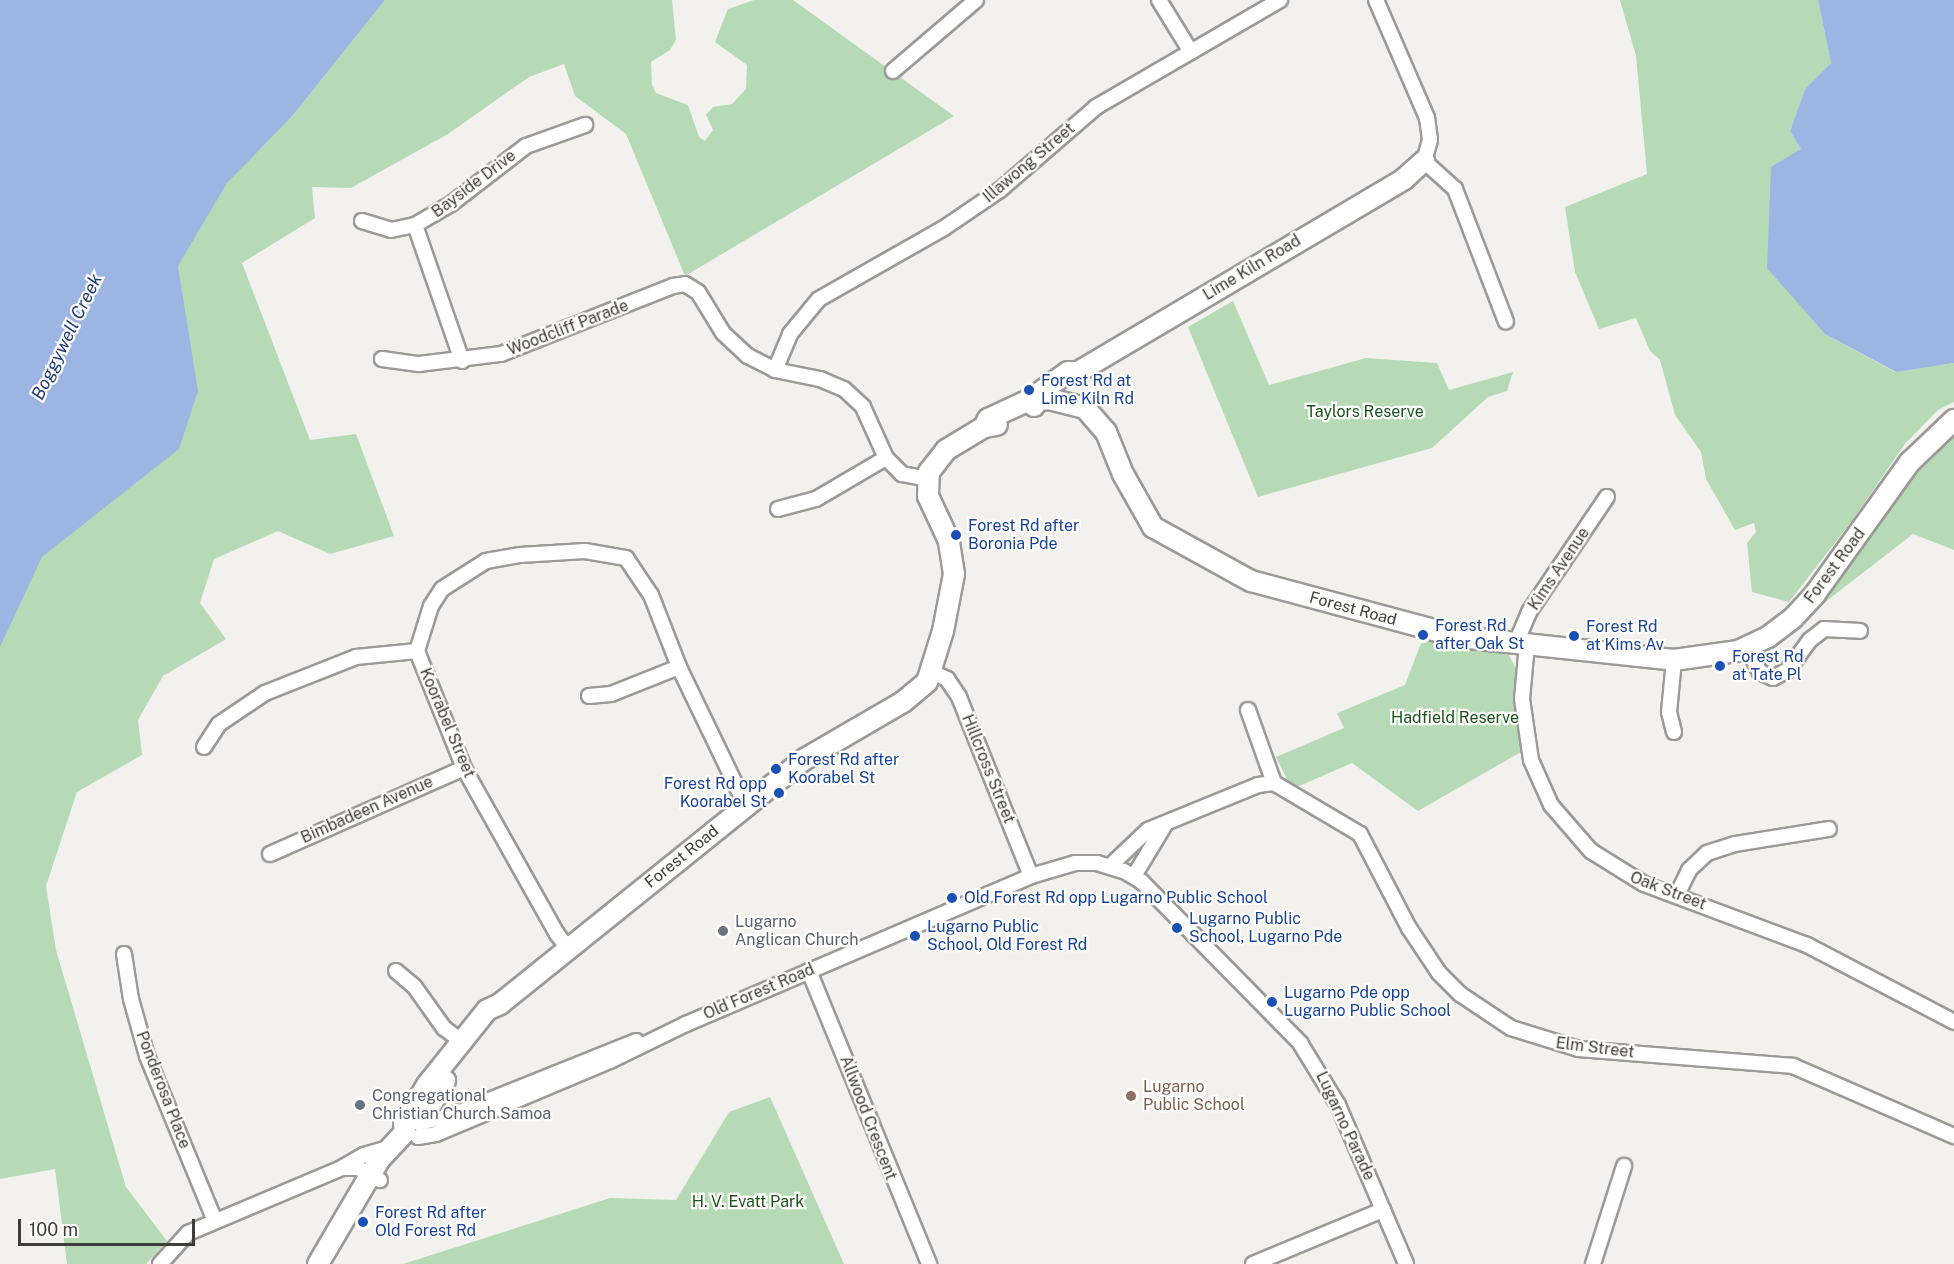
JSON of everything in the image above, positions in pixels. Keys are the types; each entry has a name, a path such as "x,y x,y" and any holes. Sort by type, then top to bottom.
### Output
{"street":[{"path":"893,71 976,0"},
{"path":"1159,0 1191,52"},
{"name":"Illawong Street","path":"775,370 790,334 819,299 944,228 1000,190 1096,107 1280,0"},
{"path":"1376,0 1427,118 1430,140 1424,161 1455,189 1506,322"},
{"name":"Bayside Drive","path":"362,221 391,230 415,225 451,204 526,146 585,125"},
{"name":"Lime Kiln Road","path":"1044,406 1058,379 1078,372 1404,178 1424,161"},
{"path":"415,225 462,361"},
{"name":"Woodcliff Parade","path":"382,359 419,364 462,361 521,348 679,284 698,292 711,318 737,348 775,370"},
{"path":"775,370 820,379 844,389 863,407 886,458 902,474 928,479 940,455 984,427 999,413 1044,406"},
{"name":"Forest Road","path":"1044,406 1093,414 1117,453 1123,474 1145,516 1159,532 1251,581 1450,634 1674,660 1713,657 1747,647 1779,629 1808,603 1910,462 1954,420"},
{"path":"778,509 816,499 886,458"},
{"name":"Forest Road","path":"328,1264 389,1148 414,1128 460,1040 481,1015 500,1004 813,754 911,697 932,672 951,598 954,566 949,541 930,502 928,479"},
{"name":"Kims Avenue","path":"1521,644 1529,612 1606,497"},
{"name":"Koorabel Street","path":"568,948 557,934 464,768 417,651 431,606 442,589 462,573 486,561 520,555 592,552 632,563 651,595 679,667 747,806"},
{"path":"1747,647 1760,672 1773,678 1788,670 1810,640 1824,629 1860,631"},
{"name":"Oak Street","path":"1521,644 1524,731 1536,775 1551,805 1576,837 1608,864 1644,884 1791,937 1954,1022"},
{"path":"204,747 219,724 265,693 356,657 417,651"},
{"path":"1674,660 1669,712 1674,732"},
{"path":"589,696 611,694 679,667"},
{"name":"Hillcross Street","path":"932,672 947,679 957,692 1031,876"},
{"path":"1110,866 1148,830 1258,785 1274,783 1248,710"},
{"name":"Bimbadeen Avenue","path":"270,854 464,768"},
{"name":"Elm Street","path":"1274,783 1360,834 1372,850 1409,928 1433,966 1460,994 1511,1028 1579,1049 1793,1066 1954,1136"},
{"path":"1134,876 1166,823"},
{"path":"1677,895 1689,870 1707,853 1829,829"},
{"name":"Old Forest Road","path":"414,1128 429,1137 610,1061 686,1024 1031,876 1075,863 1110,866 1134,876"},
{"name":"Lugarno Parade","path":"1134,876 1300,1043 1329,1088 1406,1264"},
{"name":"Ponderosa Place","path":"124,954 131,999 147,1056 215,1221"},
{"path":"396,971 414,986 441,1024 460,1040"},
{"name":"Allwood Crescent","path":"809,971 929,1264"},
{"name":"Forest Road","path":"318,1264 375,1177 414,1128 500,1004"},
{"name":"Old Forest Road","path":"414,1128 454,1115 606,1051 686,1024"},
{"path":"435,1098 442,1109 454,1115"},
{"path":"160,1264 188,1233 342,1168 364,1155 389,1148"},
{"path":"1593,1264 1624,1166"},
{"path":"342,1168 354,1167 375,1177"},
{"path":"1258,1263 1383,1210"}],"green space":[{"path":"385,0 672,0 676,40 670,50 651,62 652,85 656,93 688,105 699,137 705,141 713,130 706,115 713,107 732,104 746,89 747,65 715,42 728,9 754,0 793,0 954,116 685,276 626,134 575,96 564,64 529,77 448,134 351,188 312,187 315,218 242,263 310,440 356,434 394,536 330,554 278,531 214,559 200,603 226,639 163,676 138,720 142,755 77,792 46,886 56,950 126,1187 167,1241 146,1264 67,1264 55,1169 0,1179 0,565 160,234 294,114"},
{"path":"1620,0 1818,0 1831,63 1805,89 1790,131 1801,149 1825,334 1895,372 1954,363 1954,402 1938,410 1905,444 1851,522 1789,602 1752,592 1747,543 1756,532 1754,523 1735,530 1706,479 1701,452 1675,415 1660,360 1650,351 1636,318 1599,329 1575,272 1565,207 1647,174 1636,56"},
{"name":"Taylors Reserve","path":"1233,301 1269,385 1366,358 1437,363 1449,390 1513,372 1507,391 1488,397 1432,448 1258,497 1188,327"},
{"path":"1954,429 1954,550 1913,534 1811,613 1870,524 1939,439"},
{"name":"Hadfield Reserve","path":"1423,638 1509,655 1515,667 1521,752 1418,811 1352,763 1297,787 1289,783 1276,757 1344,728 1337,713 1405,685"},
{"name":"H. V. Evatt Park","path":"770,1097 844,1264 403,1264 610,1198 676,1200 729,1112"}],"water":[{"name":"Boggywell Creek","path":"0,0 385,0 294,114 227,183 178,266 198,391 179,449 42,557 0,647"},
{"path":"1818,0 1954,0 1954,363 1896,372 1825,334 1767,268 1771,167 1801,149 1790,131 1805,89 1831,63"}],"place":[{"name":"Forest Rd at Lime Kiln Rd","path":"1029,390"},
{"name":"Forest Rd after Boronia Pde","path":"956,535"},
{"name":"Forest Rd after Oak St","path":"1423,635"},
{"name":"Forest Rd at Kims Av","path":"1574,636"},
{"name":"Forest Rd at Tate Pl","path":"1720,666"},
{"name":"Forest Rd after Koorabel St","path":"776,769"},
{"name":"Forest Rd opp Koorabel St","path":"779,793"},
{"name":"Old Forest Rd opp Lugarno Public School","path":"952,898"},
{"name":"Lugarno Public School, Lugarno Pde","path":"1177,928"},
{"name":"Lugarno Anglican Church","path":"723,931"},
{"name":"Lugarno Public School, Old Forest Rd","path":"915,936"},
{"name":"Lugarno Pde opp Lugarno Public School","path":"1272,1002"},
{"name":"Lugarno Public School","path":"1131,1096"},
{"name":"Congregational Christian Church Samoa","path":"360,1105"},
{"name":"Forest Rd after Old Forest Rd","path":"363,1222"}]}
